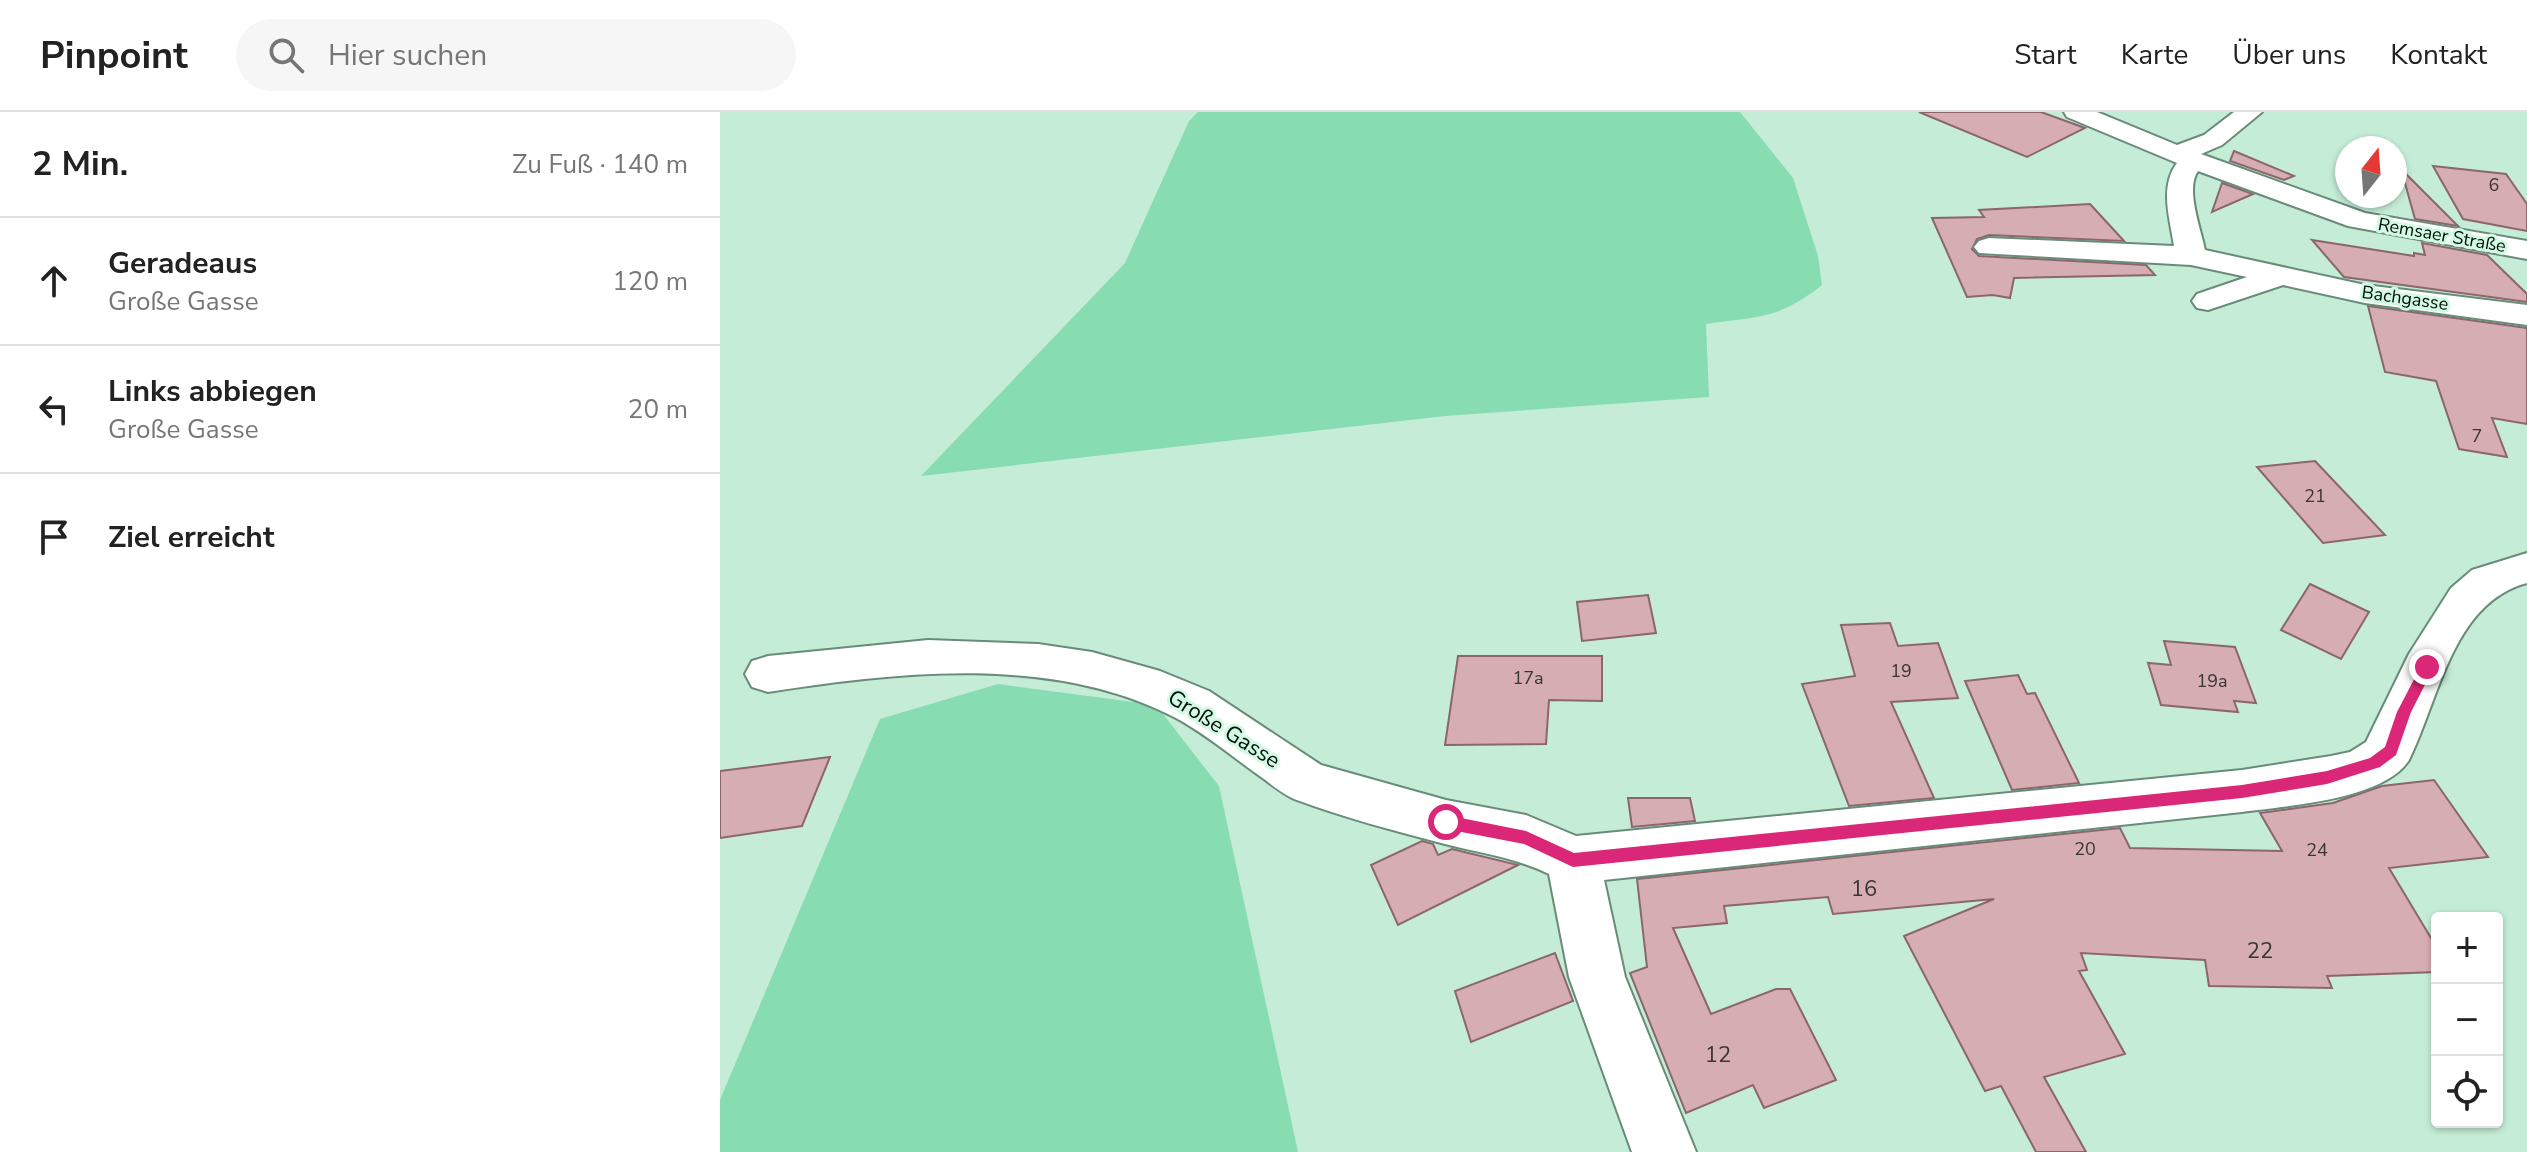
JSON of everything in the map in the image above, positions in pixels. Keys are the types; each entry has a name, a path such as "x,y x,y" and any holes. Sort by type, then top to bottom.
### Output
{"street":[{"name":"Remsaer Straße","path":"2076,112 2185,157 2358,220 2527,250"},
{"path":"2134,112 2164,129"},
{"path":"2191,256 2181,201 2185,157 2250,112"},
{"name":"Bachgasse","path":"1989,247 2191,256 2365,294 2527,315"},
{"path":"2208,301 2283,275"},
{"path":"1664,1152 1597,977 1573,860 2242,791 2327,777 2375,763 2391,751 2404,712 2427,667 2455,616 2478,586 2527,568"},
{"name":"Große Gasse","path":"768,674 896,658 999,660 1100,671 1172,694 1192,704 1307,782 1446,822 1526,838 1573,860"}],"green space":[{"path":"1198,112 1740,112 1793,178 1818,256 1822,285 1780,311 1706,324 1709,397 1445,416 921,476 1125,263 1189,121"},
{"path":"998,684 1156,705 1219,786 1298,1152 720,1152 720,1100 880,719"}],"building":[{"path":"1919,112 2041,112 2085,128 2027,157"},
{"path":"2234,151 2294,176 2284,180 2230,161"},
{"path":"2433,166 2506,174 2527,204 2527,231 2463,219"},
{"path":"2407,175 2458,226 2415,219 2407,190"},
{"path":"2222,183 2253,194 2212,212"},
{"path":"2090,204 2124,241 1989,235 1977,239 1972,249 1979,256 2146,265 2155,275 2014,278 2010,298 1993,295 1967,297 1932,218 1984,217 1979,210"},
{"path":"2312,240 2414,256 2414,253 2425,255 2422,243 2487,255 2527,294 2527,302 2344,277"},
{"path":"2368,306 2527,328 2527,424 2492,418 2507,457 2459,449 2436,381 2385,372"},
{"path":"2315,461 2385,535 2323,543 2257,467"},
{"path":"2310,584 2369,612 2341,659 2281,630"},
{"path":"1648,595 1656,633 1582,641 1577,602"},
{"path":"1890,623 1898,646 1938,643 1958,698 1891,702 1934,798 1849,806 1802,684 1855,676 1841,625"},
{"path":"2164,641 2235,647 2256,703 2234,701 2238,712 2161,705 2148,663 2171,665"},
{"path":"1458,656 1602,656 1602,701 1549,700 1546,744 1445,745"},
{"path":"2018,675 2027,694 2035,693 2079,783 2012,790 1965,681"},
{"path":"830,757 802,826 720,838 720,771"},
{"path":"2434,780 2488,857 2389,868 2431,938 2431,972 2327,976 2332,988 2209,986 2205,960 2081,953 2087,970 2079,971 2125,1054 2044,1077 2086,1152 2036,1152 2001,1086 1985,1091 1904,936 1994,899 1833,914 1828,897 1724,906 1727,923 1673,928 1711,1014 1776,989 1790,989 1836,1080 1764,1108 1753,1085 1686,1113 1630,973 1647,967 1637,879 2120,828 2130,848 2282,851 2260,813 2333,803 2382,786"},
{"path":"1628,798 1690,798 1695,821 1632,827"},
{"path":"1422,841 1433,844 1438,855 1452,849 1518,865 1398,925 1371,865"},
{"path":"1555,953 1573,1001 1471,1042 1455,991"}],"route":[{"path":"1446,822 1526,838 1573,860 2242,791 2327,777 2375,763 2391,751 2404,712 2427,667"}]}
